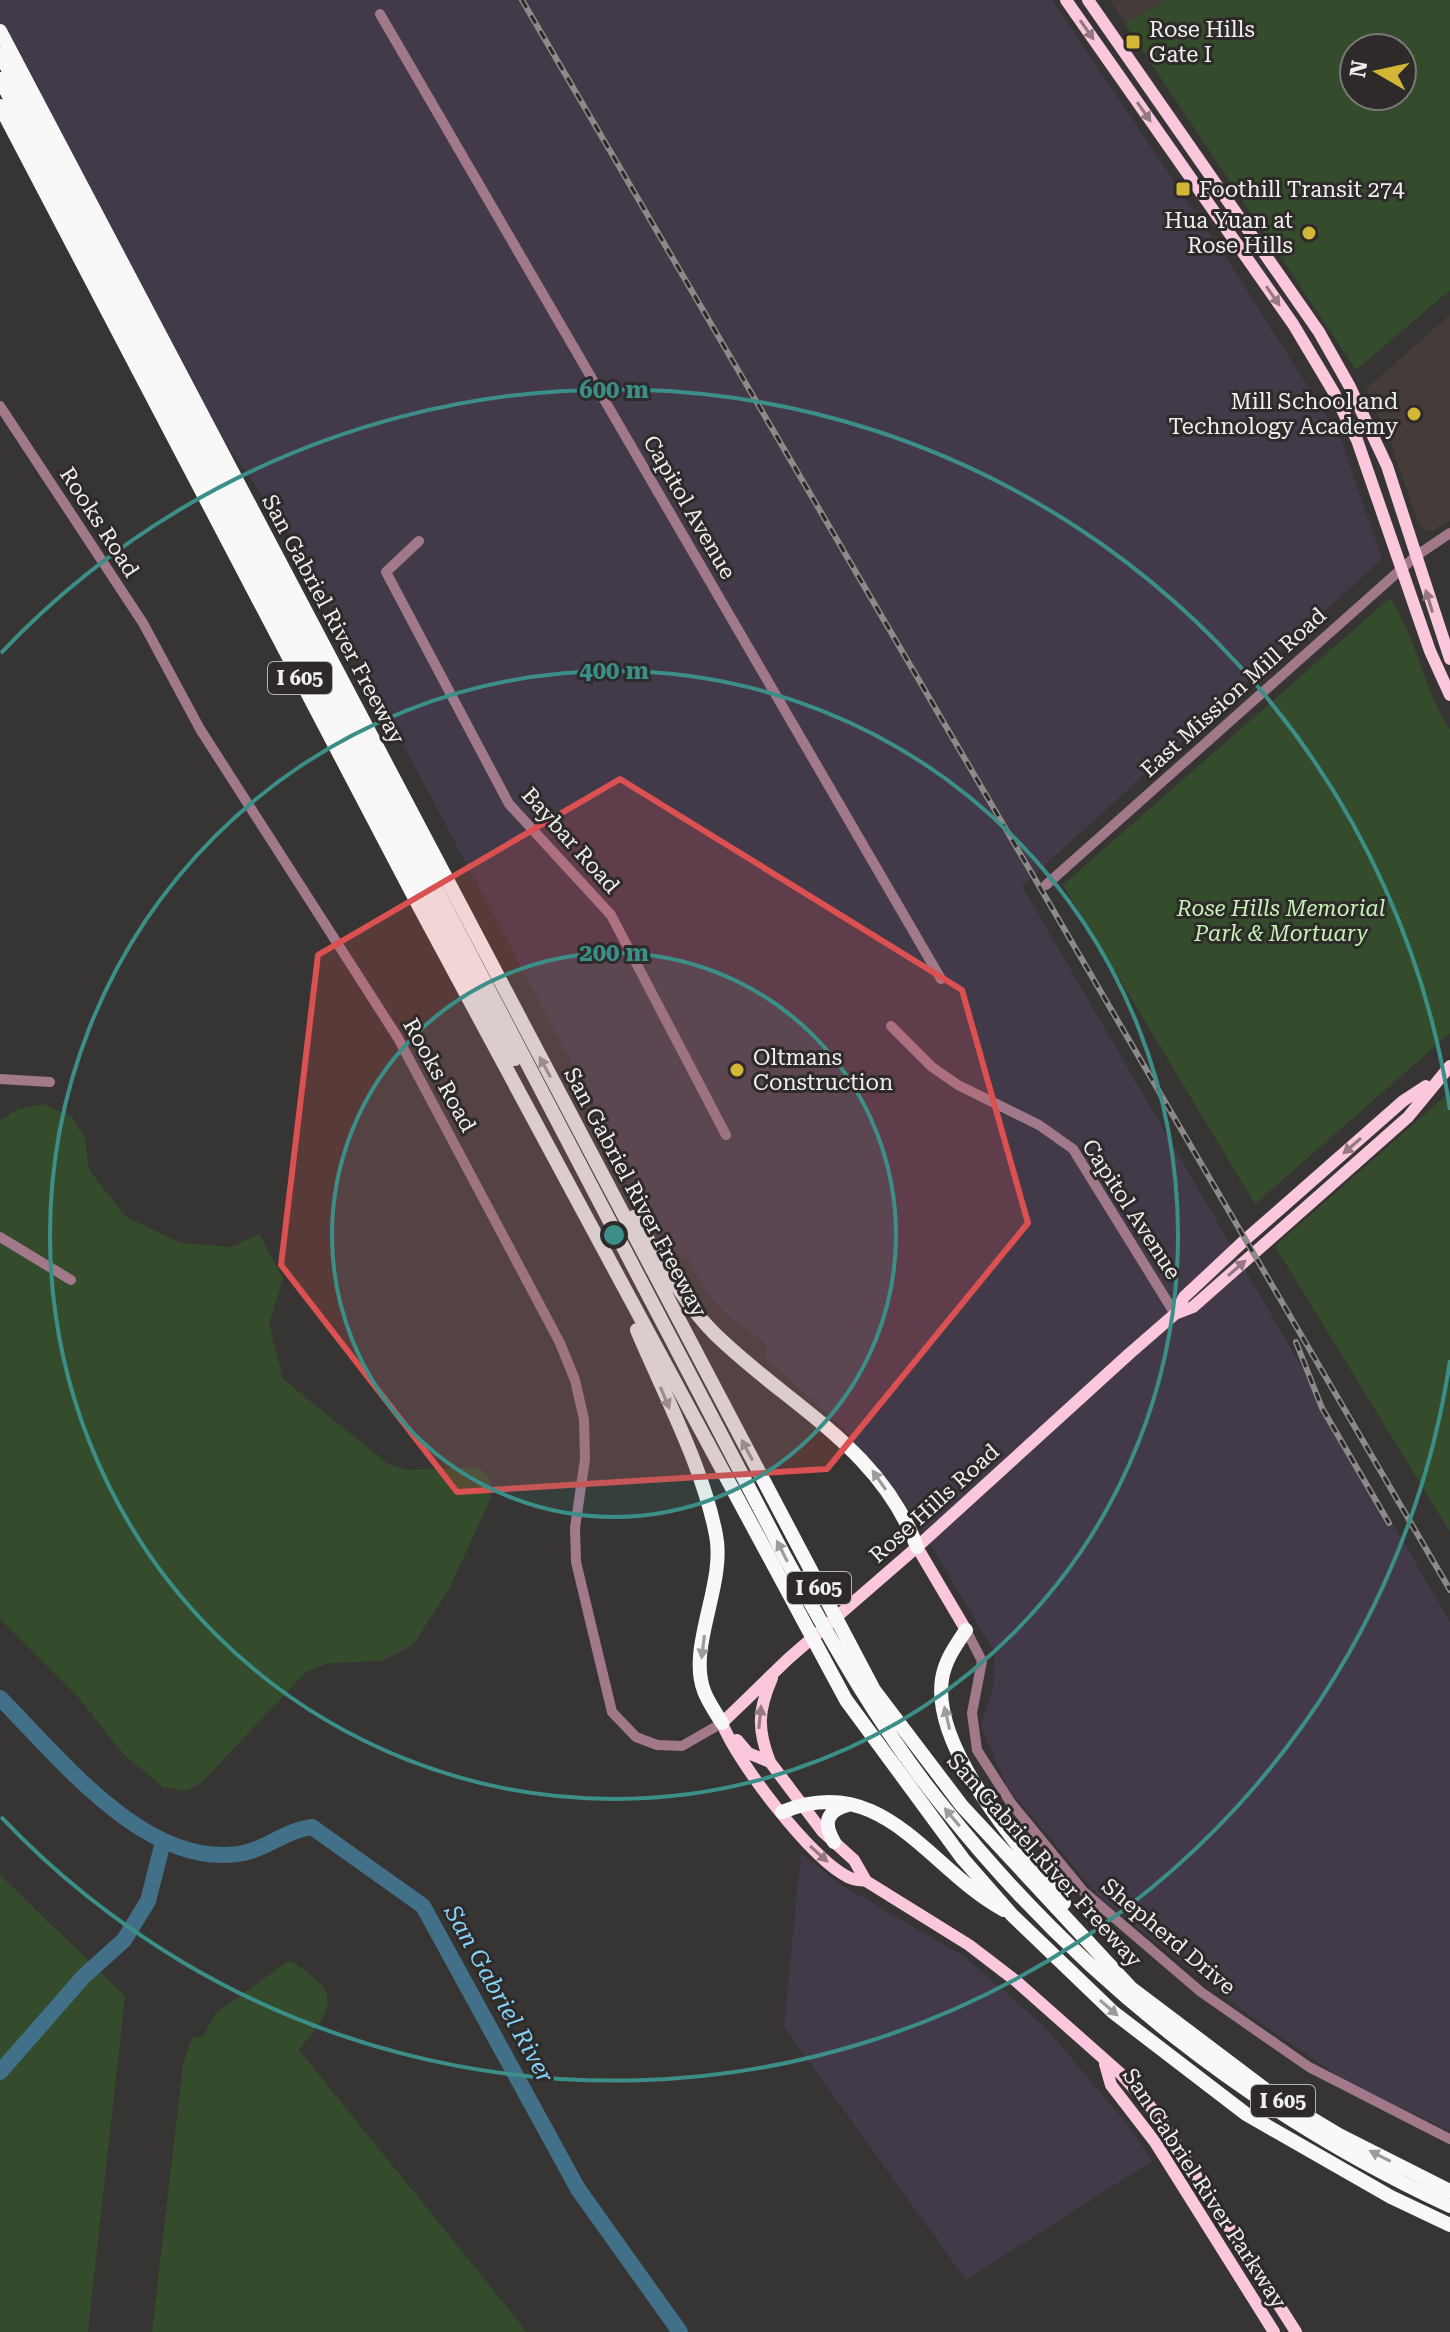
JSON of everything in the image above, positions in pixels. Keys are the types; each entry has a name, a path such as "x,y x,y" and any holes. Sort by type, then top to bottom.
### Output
{"highway":[{"name":"San Gabriel River Freeway","path":"0,31 874,1690 962,1806 1131,1988 1274,2096 1339,2135 1450,2191"},
{"path":"0,54 784,1555 851,1674 885,1726 945,1809 1012,1887 1128,1998 1222,2074 1289,2119 1361,2163 1450,2209"},
{"path":"0,79 431,904 679,1368 681,1395"},
{"name":"I 605","path":"0,106 413,894 846,1700 949,1840 1012,1915 1113,2012 1246,2114 1391,2197 1450,2225"},
{"path":"582,1136 710,1329 743,1360 862,1457 908,1522 917,1547"},
{"path":"603,1249 705,1493 717,1537 717,1569 702,1647 701,1672 703,1689 722,1723"},
{"path":"966,1630 949,1657 941,1683 952,1739 980,1792 1131,1988"},
{"path":"782,1812 801,1804 834,1800 896,1823 931,1850 975,1895 1012,1915"},
{"path":"834,1842 827,1827 829,1815 834,1809 849,1805"},
{"path":"949,1840 969,1848 1075,1960 1195,2061 1334,2152 1450,2209"}],"main road":[{"path":"1066,0 1293,324 1357,440 1426,641 1450,695"},
{"path":"1088,0 1319,332 1350,387 1387,466 1450,659"},
{"path":"1293,324 1309,339 1338,384 1350,387"},
{"name":"Rose Hills Road","path":"722,1723 788,1659 1175,1314 1193,1307 1408,1117 1434,1081 1450,1066"},
{"name":"Shepherd Drive","path":"917,1547 966,1630"},
{"path":"770,1762 759,1734 758,1714 774,1672"},
{"name":"San Gabriel River Parkway","path":"722,1723 748,1753 770,1762 801,1804 854,1860 866,1881"},
{"name":"San Gabriel River Parkway","path":"722,1723 742,1759 782,1812 822,1857 848,1878 866,1881 969,1945 1016,1981 1105,2064 1121,2074 1156,2113 1296,2332"},
{"name":"San Gabriel River Parkway","path":"1105,2064 1111,2085 1155,2142 1274,2332"}],"street":[{"name":"Capitol Avenue","path":"380,14 941,979"},
{"name":"Rooks Road","path":"0,406 143,623 200,729 398,1038 560,1343 575,1380 584,1419 585,1459 575,1528 576,1562 612,1712 636,1737 657,1745 682,1746 722,1723"},
{"name":"East Mission Mill Road","path":"1046,885 1416,556 1450,533"},
{"name":"Baybar Road","path":"419,541 386,572 509,804 611,915 726,1135"},
{"name":"Capitol Avenue","path":"891,1026 932,1067 958,1085 1039,1125 1073,1149 1175,1314"},
{"path":"0,1079 50,1082"},
{"path":"0,1237 71,1280"},
{"name":"Shepherd Drive","path":"966,1630 982,1661 972,1713 977,1750 1011,1803 1083,1891 1201,1992 1309,2067 1450,2139"}],"highlighted area":[{"path":"620,779 962,990 1028,1223 827,1469 457,1492 281,1265 318,955"}],"shaded area":[{"path":"0,0 1052,0 1236,273 1341,439 1382,559 1022,886 1450,1622 1450,2131 1347,2082 1247,2014 1103,1901 1007,1787 981,1726 993,1689 995,1652 904,1501 843,1428 765,1358 766,1344 727,1315 704,1288 690,1261 671,1249 297,545 197,402 0,44"},
{"path":"1110,0 1165,0 1125,24"},
{"name":"Mill School and Technology Academy","path":"1450,315 1450,521 1431,532 1421,528 1389,439 1366,389"},
{"path":"801,1853 838,1883 965,1957 1045,2027 1132,2130 1152,2161 966,2280 784,2027"}],"green space":[{"path":"1165,0 1450,0 1450,290 1356,370 1125,24"},
{"name":"Rose Hills Memorial Park & Mortuary","path":"1390,598 1450,730 1450,1033 1255,1204 1063,885"},
{"path":"1450,1092 1450,1532 1275,1246"},
{"path":"43,1104 72,1117 85,1138 89,1170 126,1217 181,1243 232,1247 259,1234 283,1278 269,1324 283,1379 388,1464 407,1470 477,1467 489,1476 491,1498 448,1591 413,1645 381,1661 330,1663 306,1672 201,1783 185,1791 163,1787 122,1753 80,1699 0,1619 0,1120 18,1109"},
{"path":"0,1875 125,1996 88,2332 0,2332"},
{"path":"288,1961 315,1979 324,1988 327,1997 324,2015 299,2050 527,2332 152,2332 183,2065 192,2038 203,2037 215,2014"}],"waterway":[{"name":"San Gabriel River","path":"0,1698 108,1805 140,1828 174,1845 208,1854 244,1853 312,1827 423,1906 578,2189 680,2332"},
{"path":"0,2072 84,1976 124,1940 148,1901 163,1842"}],"railway":[{"path":"522,0 1450,1590"},
{"path":"1296,1342 1322,1408 1389,1523"}],"place":[{"name":"Rose Hills Gate I","path":"1133,42"},
{"name":"Foothill Transit 274","path":"1183,189"},
{"name":"Hua Yuan at Rose Hills","path":"1309,233"},
{"name":"Mill School and Technology Academy","path":"1414,414"},
{"name":"Oltmans Construction","path":"737,1070"}]}
